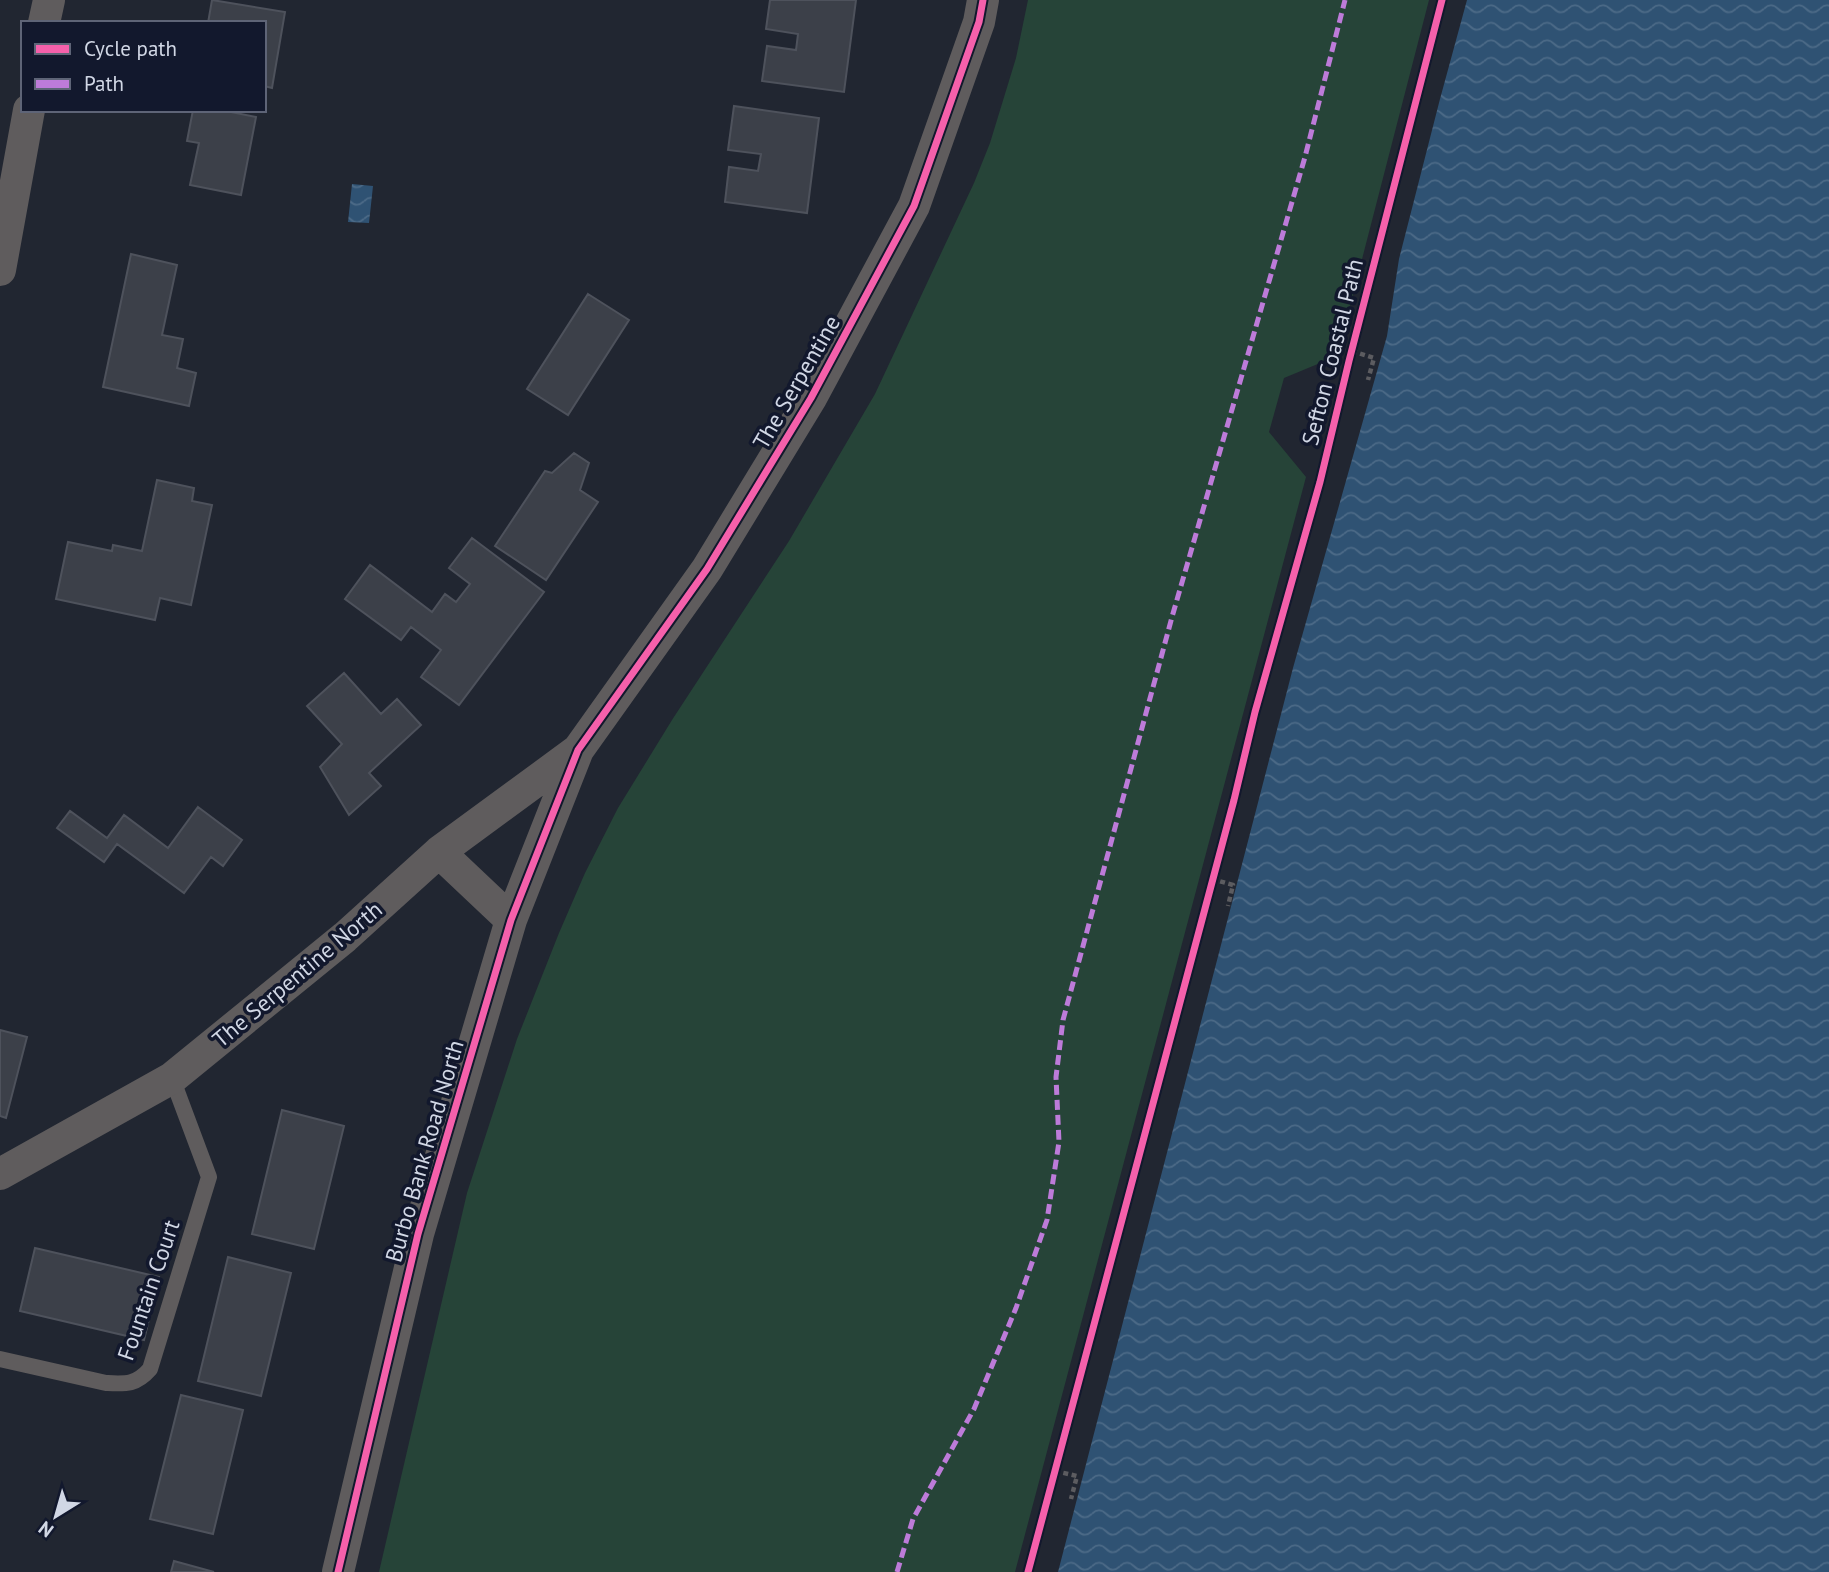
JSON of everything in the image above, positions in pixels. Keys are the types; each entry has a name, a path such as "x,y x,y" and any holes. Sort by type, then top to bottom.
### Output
{"street":[{"path":"44,21 48,0"},
{"name":"The Serpentine","path":"578,750 707,569 811,398 876,278 914,206 979,22 983,0"},
{"path":"0,271 29,112"},
{"name":"The Serpentine North","path":"0,1174 172,1078 345,937 439,852 578,750"},
{"name":"Burbo Bank Road North","path":"338,1572 418,1234 511,920 578,750"},
{"path":"439,852 511,920"}],"lane":[{"name":"Fountain Court","path":"0,1359 106,1383 123,1384 140,1380 150,1369 208,1177 172,1078"}],"path":[{"path":"1352,351 1374,358 1368,380"},
{"path":"1212,879 1233,885 1228,906"},
{"path":"1055,1471 1077,1476 1071,1499"}],"green space":[{"path":"1028,0 1429,0 1337,356 1284,378 1269,432 1306,477 1015,1572 379,1572 467,1193 517,1039 559,933 618,808 789,541 875,394 974,183 990,143 1016,58"}],"water":[{"path":"1467,0 1829,0 1829,1572 1058,1572 1293,668 1387,336 1399,259"},
{"path":"352,184 373,186 369,223 348,222"}],"building":[{"path":"212,0 285,12 272,88 266,86 266,21 208,21"},
{"path":"770,0 856,0 844,92 762,81 767,46 796,50 798,34 766,29"},
{"path":"734,106 819,118 807,213 725,202 729,167 758,171 761,154 728,150"},
{"path":"193,112 231,112 256,117 241,195 190,185 199,143 187,141"},
{"path":"131,254 177,265 162,335 183,339 177,368 196,373 189,406 103,387"},
{"path":"588,294 629,320 568,415 527,389"},
{"path":"574,453 589,463 580,490 598,502 546,580 495,546 545,471 552,473"},
{"path":"157,480 194,488 192,501 212,505 191,605 160,598 155,620 56,599 68,542 112,551 113,545 142,551"},
{"path":"472,538 544,592 459,705 421,677 441,650 411,627 401,640 345,599 370,565 432,612 445,594 456,602 470,584 449,568"},
{"path":"344,673 381,714 397,699 421,725 369,773 381,786 349,815 320,767 342,744 307,706"},
{"path":"198,807 242,840 223,866 211,857 184,893 117,844 104,862 57,828 70,811 107,838 124,815 168,848"},
{"path":"0,1030 27,1037 6,1118 0,1116"},
{"path":"282,1110 344,1126 314,1249 252,1234"},
{"path":"35,1248 159,1277 144,1340 20,1311"},
{"path":"228,1257 291,1273 261,1396 198,1381"},
{"path":"181,1395 243,1410 213,1534 150,1519"},
{"path":"174,1561 214,1572 171,1572"}],"marked path":[{"path":"897,1572 913,1519 974,1409 1016,1308 1047,1220 1059,1142 1056,1077 1063,1020 1172,617 1305,157 1345,0"}],"cycle path":[{"path":"338,1572 418,1234 511,920 578,750 707,569 811,398 914,206 979,22 983,0"},
{"name":"Sefton Coastal Path","path":"1028,1572 1234,800 1255,712 1320,482 1442,0"}]}
